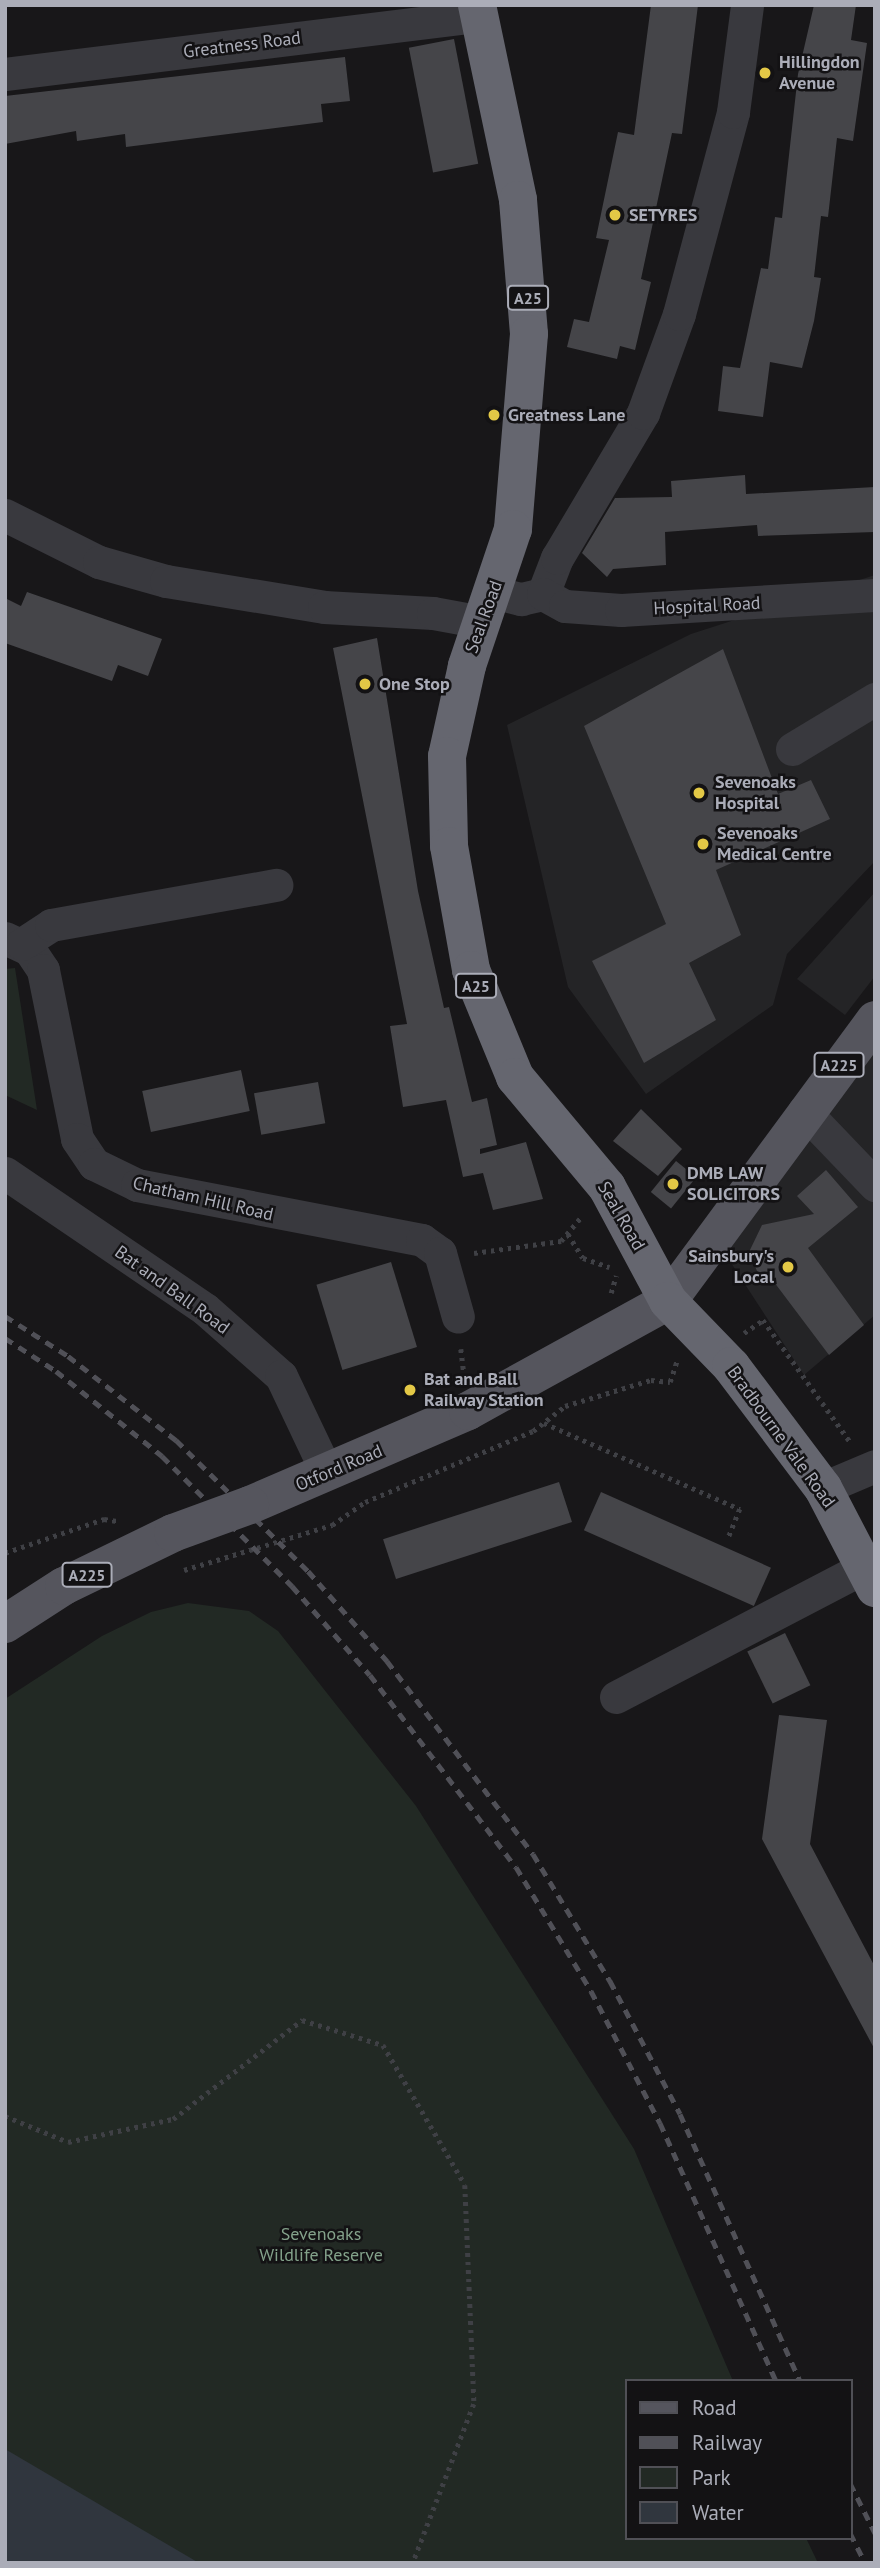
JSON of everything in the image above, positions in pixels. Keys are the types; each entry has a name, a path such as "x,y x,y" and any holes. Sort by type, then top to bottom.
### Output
{"highway":[{"name":"Seal Road","path":"478,10 518,200 530,334 513,529 456,702 446,772 449,846 465,947 487,1016 515,1077 607,1186 668,1301"},
{"name":"Bradbourne Vale Road","path":"668,1301 707,1341 823,1488 870,1577"}],"main road":[{"name":"A225","path":"668,1301 804,1111 875,1020"},
{"name":"Otford Road","path":"5,1624 64,1586 173,1533 327,1473 468,1411 668,1301"}],"street":[{"path":"5,515 99,562 166,581 324,607 433,613 487,607 542,594 561,551 643,413 679,314 733,112 747,5"},
{"name":"Greatness Road","path":"5,74 478,10"},
{"name":"Hospital Road","path":"542,594 565,606 621,610 875,595"},
{"path":"792,749 875,699"},
{"name":"Chatham Hill Road","path":"276,885 51,925 13,941 43,970 77,1139 99,1169 137,1185 222,1205 412,1237 434,1246 442,1257"},
{"path":"804,1111 875,1185"},
{"name":"Bat and Ball Road","path":"5,1173 205,1309 281,1376 327,1473"},
{"path":"442,1257 458,1317"},
{"path":"823,1488 871,1468"},
{"path":"616,1697 870,1577"}],"path":[{"path":"442,1257 561,1241 607,1186"},
{"path":"568,1234 583,1258 620,1271"},
{"path":"458,1317 468,1411"},
{"path":"178,1572 332,1525 365,1502 447,1471 544,1423 565,1405 651,1380 670,1382 681,1344 733,1340 763,1320 871,1468"},
{"path":"544,1423 740,1509 728,1539"},
{"path":"5,2116 68,2142 173,2119 302,2020 383,2045 465,2185 474,2404 414,2563"}],"shaded area":[{"name":"Sevenoaks Hospital","path":"875,575 875,861 787,954 773,1005 646,1094 568,987 507,725 691,634"},
{"path":"875,892 875,976 845,1015 797,979"},
{"path":"875,1034 875,1315 804,1375 722,1249"}],"green space":[{"path":"15,968 37,1110 5,1095 5,969"},
{"name":"Sevenoaks Wildlife Reserve","path":"188,1603 249,1611 278,1631 416,1806 634,2149 732,2379 624,2379 624,2540 807,2540 818,2563 5,2563 5,1699 102,1636 151,1612"}],"water":[{"path":"5,2449 199,2563 5,2563"}],"building":[{"path":"651,5 698,5 682,134 672,133 641,279 651,282 635,350 620,346 617,359 567,347 574,319 589,322 609,240 596,238 618,132 634,135"},
{"path":"814,5 856,5 851,40 867,43 853,141 837,138 828,217 821,216 814,277 821,278 814,321 802,368 770,362 763,417 718,411 723,366 740,368 761,268 768,269 775,217 782,218 798,74"},
{"path":"454,39 478,164 433,172 409,48"},
{"path":"345,57 350,101 321,104 323,122 126,147 125,134 77,141 76,131 5,144 5,96"},
{"path":"745,475 746,494 875,487 875,532 758,536 757,525 665,532 666,565 613,569 607,577 582,553 615,498 672,497 671,481"},
{"path":"27,592 162,639 148,676 118,665 112,681 5,643 5,598 21,606"},
{"path":"377,638 418,891 444,1008 449,1007 472,1102 487,1098 497,1145 480,1149 480,1154 526,1142 543,1199 493,1210 483,1173 463,1177 446,1100 403,1107 390,1026 407,1024 333,648"},
{"name":"Sevenoaks Medical Centre","path":"723,649 778,794 811,780 830,819 716,870 741,935 689,963 716,1020 644,1063 592,961 666,924 584,726"},
{"path":"241,1070 250,1111 151,1132 142,1091"},
{"path":"318,1082 325,1123 261,1135 254,1093"},
{"path":"641,1109 682,1149 658,1176 613,1141"},
{"name":"DMB LAW SOLICITORS","path":"676,1161 696,1177 671,1208 651,1192"},
{"name":"Sainsbury's Local","path":"826,1170 858,1207 808,1248 864,1325 829,1355 774,1282 757,1271 749,1252 762,1225 814,1214 797,1196"},
{"path":"391,1262 417,1347 342,1370 316,1285"},
{"path":"559,1482 572,1522 396,1579 383,1539"},
{"path":"601,1492 771,1568 754,1606 584,1530"},
{"path":"785,1633 810,1685 773,1704 747,1651"},
{"path":"779,1715 827,1720 810,1844 875,1967 875,2050 762,1839"}],"railway":[{"path":"5,1316 68,1356 176,1440 308,1571 387,1661 533,1854 610,1981 680,2114 799,2379"},
{"path":"5,1338 56,1371 162,1456 292,1586 370,1675 516,1867 591,1991 660,2123 775,2379"},
{"path":"852,2487 875,2533"},
{"path":"852,2537 865,2563"}],"place":[{"name":"Hillingdon Avenue","path":"765,73"},
{"name":"SETYRES","path":"615,215"},
{"name":"Greatness Lane","path":"494,415"},
{"name":"One Stop","path":"365,684"},
{"name":"Sevenoaks Hospital","path":"699,793"},
{"name":"Sevenoaks Medical Centre","path":"703,844"},
{"name":"DMB LAW SOLICITORS","path":"673,1184"},
{"name":"Sainsbury's Local","path":"788,1267"},
{"name":"Bat and Ball Railway Station","path":"410,1390"}]}
